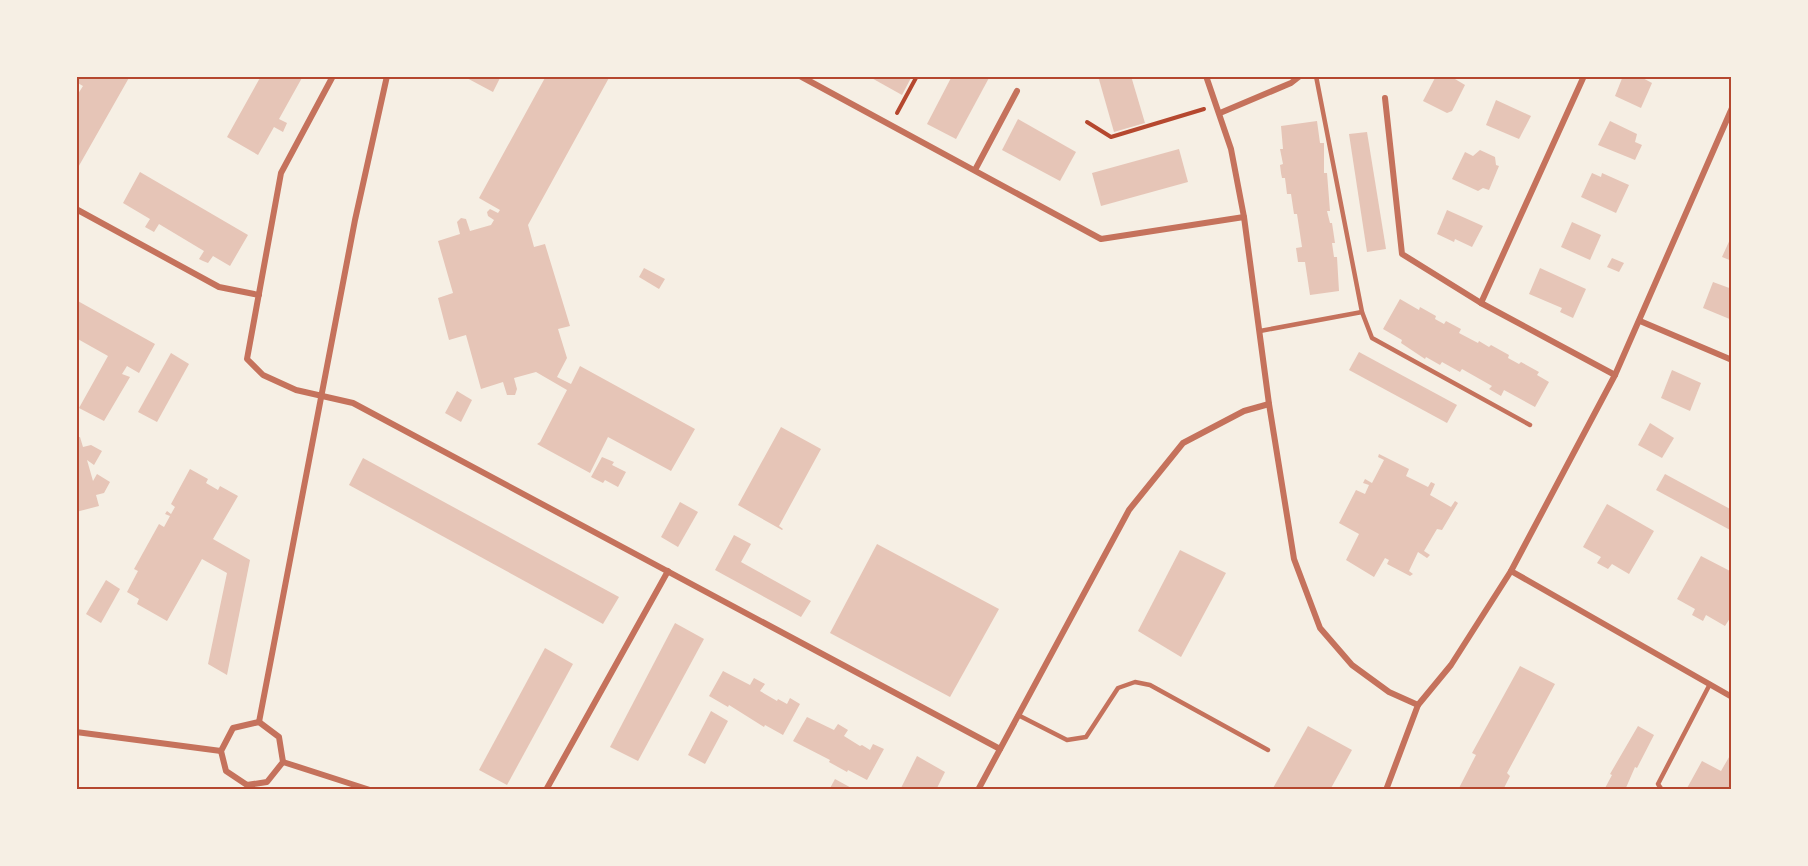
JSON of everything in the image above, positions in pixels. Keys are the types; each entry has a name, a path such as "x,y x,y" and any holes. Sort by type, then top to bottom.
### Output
{"street":[{"path":"333,76 281,173 247,359 262,375 296,390 353,403 1000,749"},
{"path":"259,722 355,220 387,76"},
{"path":"800,76 1101,239 1244,217"},
{"path":"1206,76 1231,149 1244,217 1269,404 1294,559 1320,628 1352,665 1389,692 1418,705"},
{"path":"1220,113 1300,76"},
{"path":"1481,303 1584,76"},
{"path":"975,170 1017,91"},
{"path":"1384,98 1402,255 1481,303 1615,375"},
{"path":"1386,789 1418,705 1451,665 1511,571 1615,375 1731,108"},
{"path":"76,209 219,287 259,295"},
{"path":"1640,321 1731,360"},
{"path":"978,789 1129,510 1183,444 1244,411 1269,404"},
{"path":"1511,571 1731,697"},
{"path":"546,789 668,572"},
{"path":"259,722 279,737 283,762 267,782 246,787 226,771 221,751 234,728 259,722"},
{"path":"76,732 221,751"},
{"path":"283,762 370,789"}],"lane":[{"path":"1316,76 1362,312 1372,338 1530,425"},
{"path":"1260,331 1362,312"},
{"path":"1018,715 1067,740 1086,737 1118,688 1135,682 1150,685 1268,750"},
{"path":"1662,789 1658,784 1710,684"}],"path":[{"path":"890,125 917,76"},
{"path":"1087,122 1111,137 1217,105"}],"building":[{"path":"76,76 130,76 76,171 76,97 83,86 76,82"},
{"path":"261,76 303,76 279,119 287,123 283,132 274,127 258,155 227,137"},
{"path":"463,76 501,76 493,92"},
{"path":"546,76 610,76 528,225 534,247 545,244 570,326 558,329 567,358 557,377 571,384 580,366 695,429 671,471 608,437 590,473 537,444 567,390 536,372 514,378 517,389 515,395 507,395 503,382 481,389 466,335 449,340 438,298 453,293 438,241 460,234 457,222 461,218 466,219 470,231 491,225 494,220 488,216 487,212 490,209 498,213 500,210 479,198"},
{"path":"868,76 912,76 902,95"},
{"path":"952,76 990,76 956,139 927,124"},
{"path":"1098,76 1131,76 1145,123 1114,132"},
{"path":"1436,76 1450,76 1465,85 1452,111 1447,113 1423,101"},
{"path":"1623,76 1639,76 1652,83 1641,108 1615,96"},
{"path":"1496,100 1531,116 1519,139 1486,125"},
{"path":"1018,119 1076,152 1060,181 1002,150"},
{"path":"1317,121 1320,143 1324,143 1324,173 1327,173 1330,211 1327,211 1330,223 1332,223 1335,243 1332,243 1334,257 1337,257 1339,291 1310,295 1305,262 1298,262 1296,248 1302,247 1297,214 1294,214 1291,194 1287,194 1285,178 1282,178 1280,165 1283,164 1280,149 1283,149 1281,126"},
{"path":"1610,121 1637,134 1635,142 1642,145 1635,160 1598,145"},
{"path":"1367,132 1386,249 1367,252 1349,134"},
{"path":"1179,149 1188,182 1101,206 1092,173"},
{"path":"1480,150 1495,157 1496,165 1499,166 1489,190 1483,188 1478,191 1452,179 1465,152 1473,156"},
{"path":"140,172 248,235 230,266 213,256 208,263 199,259 204,251 159,224 154,232 145,227 150,219 123,203"},
{"path":"1592,173 1601,177 1602,173 1629,185 1616,213 1581,197"},
{"path":"1447,210 1483,226 1472,247 1437,234"},
{"path":"1572,222 1601,235 1590,260 1561,247"},
{"path":"1732,235 1732,261 1722,257"},
{"path":"1612,258 1624,263 1619,272 1607,267"},
{"path":"644,268 665,279 659,289 639,277"},
{"path":"1540,268 1586,289 1573,318 1560,312 1562,308 1529,294"},
{"path":"1713,282 1732,289 1732,320 1703,308"},
{"path":"1400,299 1419,310 1420,307 1436,316 1435,319 1444,324 1446,321 1461,329 1459,333 1478,343 1479,341 1489,347 1491,345 1509,355 1508,358 1539,372 1537,375 1549,382 1535,407 1504,390 1501,396 1489,389 1492,386 1462,369 1460,372 1442,362 1440,365 1426,357 1425,359 1401,343 1402,340 1383,329"},
{"path":"76,300 155,344 139,373 127,366 122,374 130,377 104,421 79,408 108,356 76,338"},
{"path":"1359,352 1457,405 1447,423 1349,370"},
{"path":"171,353 189,364 157,422 138,412"},
{"path":"1672,370 1701,383 1690,411 1661,398"},
{"path":"457,391 472,400 461,422 445,413"},
{"path":"1650,423 1674,438 1662,458 1638,445"},
{"path":"781,427 821,449 779,526 782,530 738,505"},
{"path":"76,437 80,437 83,447 91,445 102,451 94,465 87,460 93,481 97,474 110,482 104,493 96,495 99,506 76,512"},
{"path":"1379,454 1409,469 1406,476 1428,487 1431,482 1435,484 1430,495 1451,507 1455,501 1458,503 1442,530 1437,529 1424,551 1430,555 1427,558 1418,552 1409,571 1413,574 1410,576 1387,564 1389,560 1385,558 1374,577 1346,560 1359,534 1339,523 1356,490 1365,494 1369,485 1363,483 1365,479 1372,483 1384,460 1378,457"},
{"path":"602,457 614,462 612,465 626,472 618,487 605,480 603,483 591,477"},
{"path":"363,458 619,597 603,624 349,485"},
{"path":"190,469 208,479 206,483 218,490 220,486 238,496 213,539 250,560 227,675 208,664 227,573 202,559 167,621 137,604 139,599 127,592 138,571 134,569 159,524 164,527 170,516 165,514 167,511 171,514 175,507 171,504"},
{"path":"1665,474 1732,510 1732,531 1656,490"},
{"path":"680,502 698,512 678,547 661,537"},
{"path":"1607,504 1654,531 1629,574 1612,564 1608,569 1597,563 1601,557 1583,547"},
{"path":"734,535 751,544 741,562 811,601 801,617 715,570"},
{"path":"877,544 999,609 950,697 830,633"},
{"path":"1180,550 1226,573 1181,657 1138,631"},
{"path":"1701,556 1732,572 1732,615 1725,626 1706,615 1703,621 1692,615 1695,609 1677,599"},
{"path":"106,580 120,589 101,623 86,614"},
{"path":"675,623 704,639 638,761 610,747"},
{"path":"545,648 573,664 507,785 479,770"},
{"path":"1520,666 1555,684 1507,773 1510,776 1503,790 1458,790 1476,755 1472,753"},
{"path":"723,671 750,685 754,678 765,684 760,691 777,701 778,699 787,704 790,698 800,704 783,735 709,696"},
{"path":"711,711 728,721 705,764 688,755"},
{"path":"807,717 834,730 838,724 848,730 844,736 860,746 870,750 873,744 884,749 867,780 848,770 847,772 829,762 830,760 793,741"},
{"path":"1308,726 1352,750 1330,790 1272,790"},
{"path":"1638,726 1654,735 1637,768 1635,767 1625,790 1604,790 1612,775 1610,774"},
{"path":"1732,752 1732,790 1686,790 1702,761 1721,771"},
{"path":"917,756 945,772 936,790 900,790"},
{"path":"835,779 855,790 829,790"}]}
